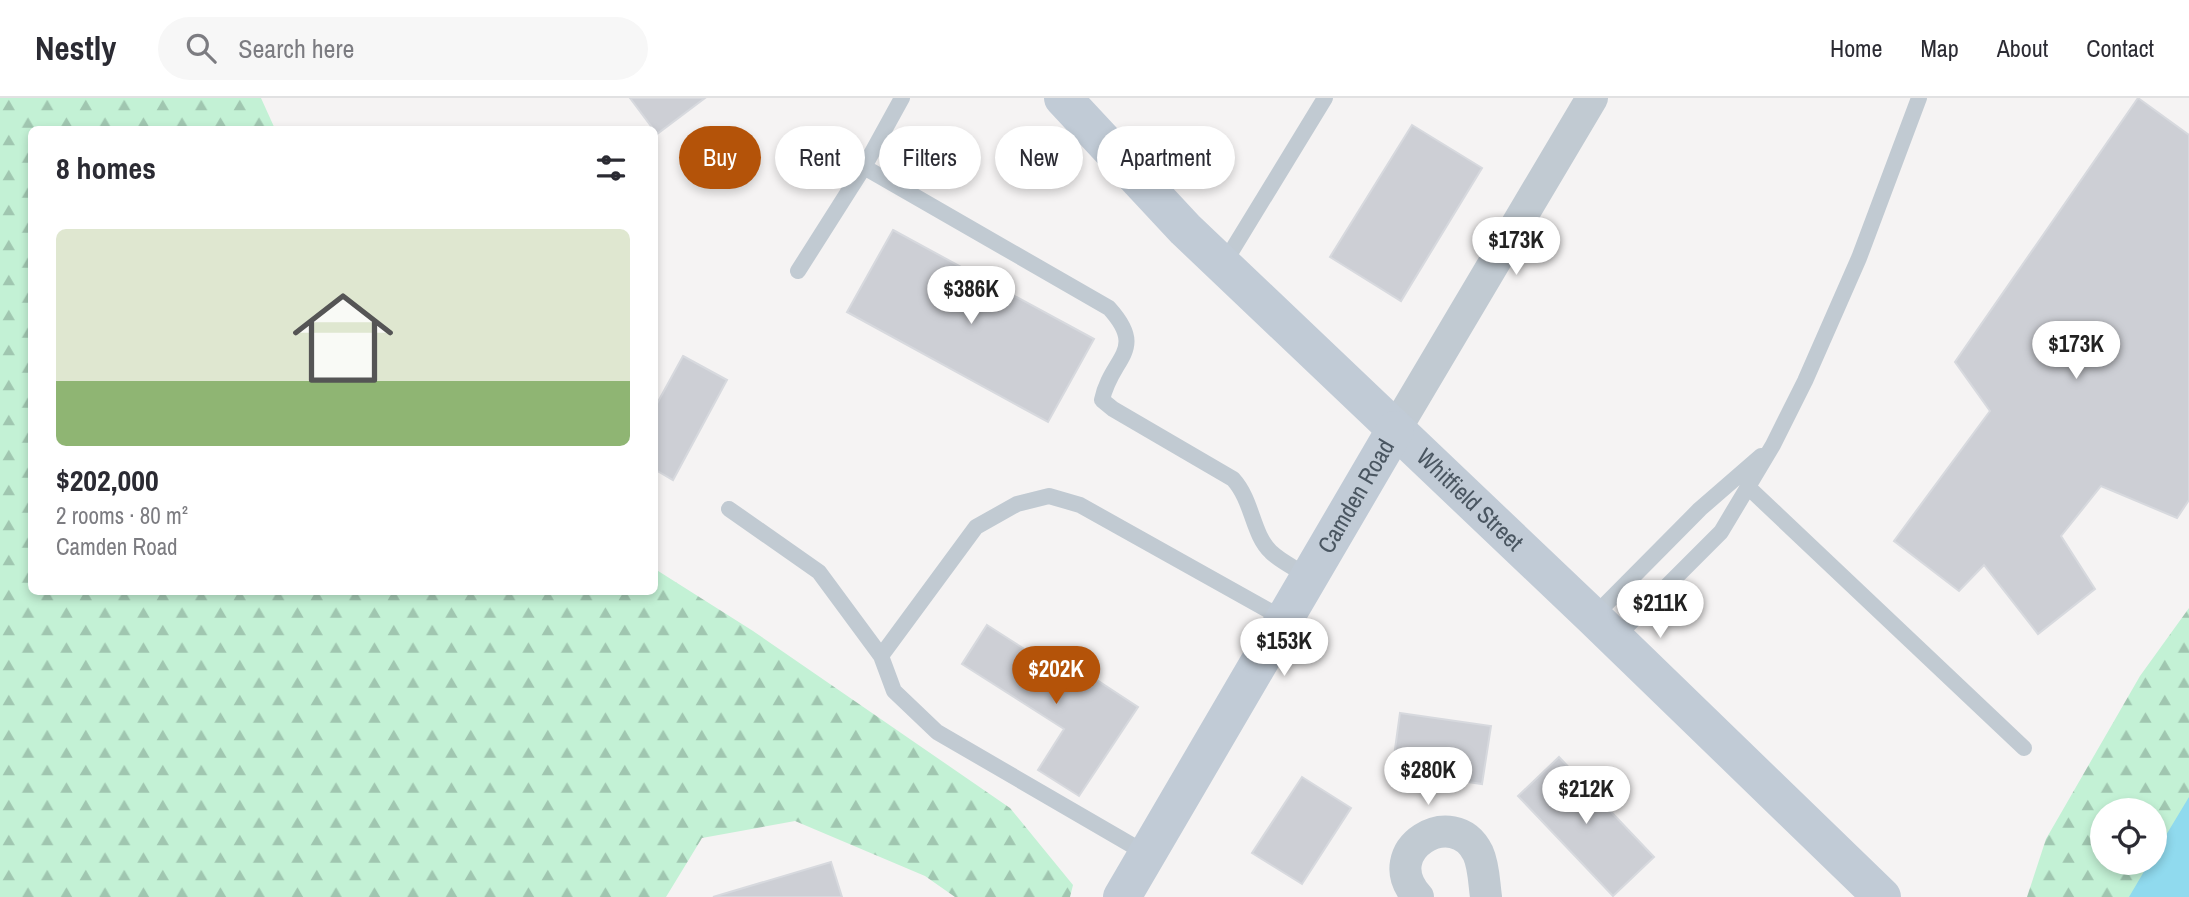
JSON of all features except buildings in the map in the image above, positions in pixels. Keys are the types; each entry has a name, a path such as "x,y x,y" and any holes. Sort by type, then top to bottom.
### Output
{"main road":[{"name":"Whitfield Street","path":"1063,98 1223,265 1604,627 1872,894"},
{"name":"Camden Road","path":"1122,897 1395,430"}],"street":[{"name":"Camden Road","path":"1395,430 1592,98"},
{"path":"1418,897 1409,885 1406,862 1418,841 1440,831 1463,837 1472,844 1479,855 1486,897"}],"lane":[{"path":"865,165 902,98"},
{"path":"1223,265 1325,98"},
{"path":"1604,627 1721,532 1748,487 1805,382 1859,258 1919,98"},
{"path":"865,168 1109,308 1124,325 1128,345 1105,388 1102,400 1233,479 1245,492 1262,538 1271,552 1309,577"},
{"path":"798,271 850,189"},
{"path":"1604,627 1700,509 1773,445"},
{"path":"1748,487 2024,748"},
{"path":"881,656 976,527 1017,504 1049,496 1080,505 1284,619"},
{"path":"729,509 819,572 881,656 894,691 937,732 1147,854"}],"green space":[{"path":"0,98 261,98 274,126 28,126 28,595 658,595 658,571 753,631 1010,808 1073,885 1070,897 955,897 925,876 795,821 702,838 666,897 0,897"},
{"path":"2189,608 2189,897 2027,897 2046,839 2140,676"}],"water":[{"path":"2189,797 2189,897 2129,897 2142,875 2167,875 2167,833"}]}
